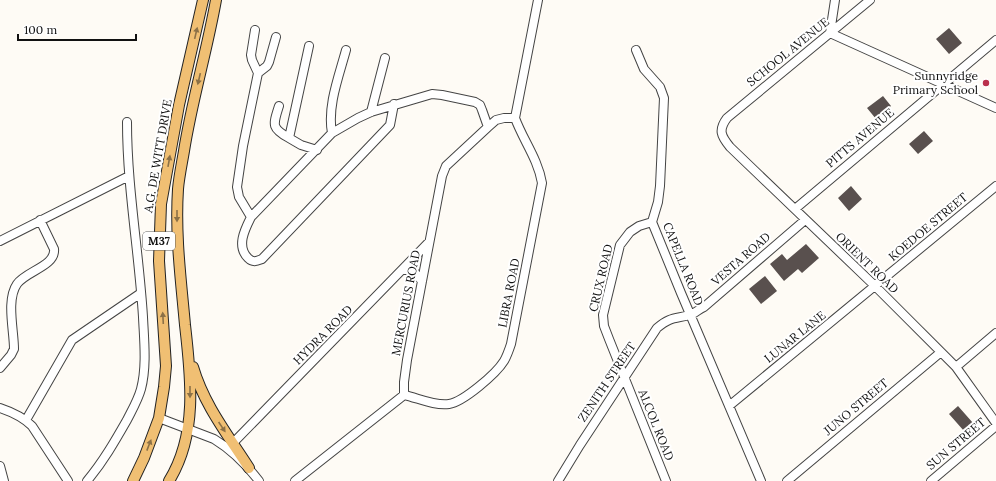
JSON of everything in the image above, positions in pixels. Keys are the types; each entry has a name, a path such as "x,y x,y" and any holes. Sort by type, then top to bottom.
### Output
{"main road":[{"name":"A.G. DE WITT DRIVE","path":"133,481 144,458 159,418 166,366 159,261 160,204 179,105 203,0"},
{"name":"A.G. DE WITT DRIVE","path":"169,481 179,460 188,430 190,409 189,353 176,216 178,187 192,107 216,0"},
{"path":"179,105 192,107"},
{"path":"173,137 186,138"},
{"path":"189,353 196,377 206,401 249,468"}],"street":[{"path":"515,118 538,0"},
{"path":"835,0 830,34 996,108"},
{"name":"SCHOOL AVENUE","path":"722,124 727,118 870,0"},
{"path":"251,217 239,197 237,187 243,146 258,73 251,55 255,30"},
{"path":"258,73 267,66 276,37"},
{"name":"PITTS AVENUE","path":"795,209 996,40"},
{"path":"289,138 309,46"},
{"path":"332,133 330,124 332,110 346,50"},
{"name":"CAPELLA ROAD","path":"636,50 644,69 660,87 664,98 660,186 658,202 652,222 761,481"},
{"path":"371,112 384,58"},
{"path":"394,104 390,125 262,259 256,262 251,261 245,255 242,248 242,240 251,217 332,133 358,118 394,104 432,94 475,102 480,105 488,127"},
{"path":"279,106 274,123 278,132 301,145 317,150"},
{"name":"MERCURIUS ROAD","path":"404,395 406,360 442,176 446,166 496,120 515,118"},
{"name":"LIBRA ROAD","path":"404,395 440,404 449,404 460,401 495,371 505,360 511,344 542,183 538,165 520,132 515,118"},
{"path":"87,481 109,452 135,404 141,390 143,379 144,359 141,293 129,176 127,122"},
{"name":"ORIENT ROAD","path":"722,124 721,131 724,139 730,147 875,286 956,367 996,425"},
{"path":"0,241 129,176"},
{"name":"KOEDOE STREET","path":"875,286 996,186"},
{"path":"0,368 14,349 11,305 16,284 48,262 55,254 40,220"},
{"name":"VESTA ROAD","path":"691,315 704,307 805,220"},
{"name":"CRUX ROAD","path":"623,378 604,326 603,315 620,245 630,232 639,226 652,222"},
{"name":"HYDRA ROAD","path":"233,443 405,269 429,242"},
{"path":"405,269 415,273 422,281"},
{"name":"LUNAR LANE","path":"729,406 875,286"},
{"path":"26,420 72,340 141,293"},
{"name":"ZENITH STREET","path":"558,481 623,378 657,328 665,321 674,317 691,315"},
{"path":"956,367 996,333"},
{"name":"JUNO STREET","path":"787,481 940,352"},
{"name":"ALCOL ROAD","path":"623,378 666,481"},
{"path":"295,481 404,395"},
{"path":"0,408 16,414 32,426 68,481"},
{"path":"159,418 214,439 222,444 249,468 259,481"},
{"name":"SUN STREET","path":"931,481 996,425"},
{"path":"0,466 4,481"}],"building":[{"path":"949,28 962,43 949,54 936,39"},
{"path":"883,96 891,106 876,119 867,108"},
{"path":"924,131 933,141 918,154 909,144"},
{"path":"851,186 862,199 849,211 838,198"},
{"path":"806,244 819,258 802,273 798,269 784,281 770,264 782,254 787,260"},
{"path":"765,276 777,291 761,304 749,289"},
{"path":"958,406 973,423 964,431 949,414"}],"place":[{"name":"Sunnyridge Primary School","path":"986,83"}]}
